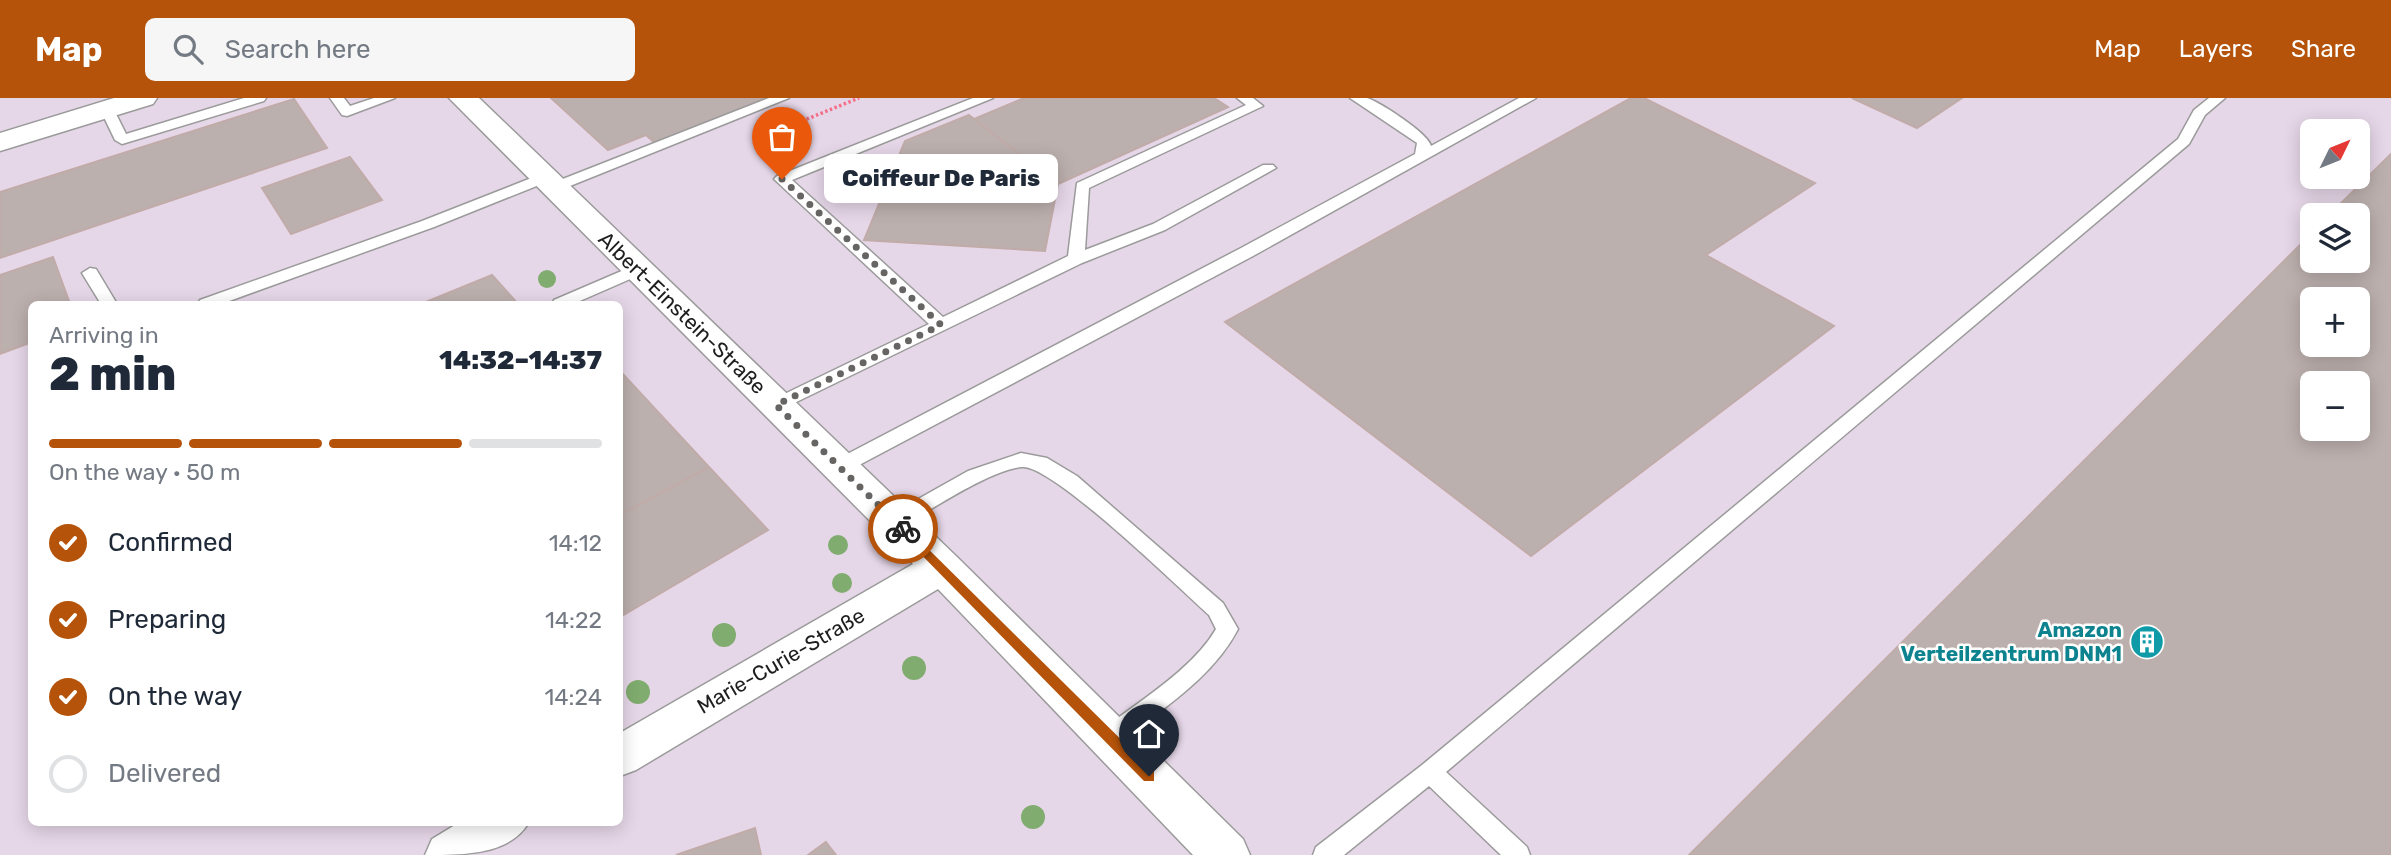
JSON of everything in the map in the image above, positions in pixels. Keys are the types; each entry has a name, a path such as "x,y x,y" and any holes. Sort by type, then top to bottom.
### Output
{"street":[{"path":"0,142 143,98"},
{"name":"Albert-Einstein-Straße","path":"463,98 942,567 1226,855"},
{"name":"Marie-Curie-Straße","path":"623,753 942,567"},
{"path":"449,855 498,826"}],"lane":[{"path":"107,109 122,140 259,98"},
{"path":"337,98 347,112 388,98"},
{"path":"214,301 782,98"},
{"path":"941,325 782,179 986,98"},
{"path":"1076,259 1082,186 1256,106 1244,98"},
{"path":"1357,98 1405,127 1424,142 1422,157"},
{"path":"839,467 1529,98"},
{"path":"1325,855 1430,772 2184,141 2199,113 2218,98"},
{"path":"776,405 1076,259 1159,227 1268,168"},
{"path":"567,301 638,269"},
{"path":"90,273 107,301"},
{"path":"895,521 975,476 1021,460 1040,463 1070,481 1216,609 1227,629 1223,641 1110,737"},
{"path":"1430,772 1518,855"}],"shaded area":[{"path":"0,98 2391,98 2391,855 0,855"}],"building":[{"path":"551,98 769,98 656,144 646,135 608,150"},
{"path":"1024,98 1214,98 1228,107 1058,184 974,119"},
{"path":"1631,98 1644,98 1815,183 1706,255 1834,326 1531,556 1225,322"},
{"path":"1852,98 1962,98 1917,128"},
{"path":"294,99 327,148 0,258 0,192"},
{"path":"969,115 1058,184 1045,251 864,240 905,141"},
{"name":"Amazon Verteilzentrum DNM1","path":"2391,154 2391,855 1689,855 2300,245 2300,273 2370,273 2370,203 2341,203 2355,189 2370,189 2370,175"},
{"path":"350,157 382,200 291,234 262,188"},
{"path":"53,257 69,301 28,301 28,344 0,354 0,275"},
{"path":"492,275 515,301 428,301"},
{"path":"623,374 709,467 623,513"},
{"path":"709,467 768,530 623,615 623,513"},
{"path":"755,828 761,855 676,855"},
{"path":"826,842 836,855 808,855"}],"way so far":[{"path":"782,179 941,325 776,405 903,529"}],"place":[{"name":"Coiffeur De Paris","path":"782,179"},
{"name":"Amazon Verteilzentrum DNM1","path":"2147,642"}],"route":[{"path":"903,529 1149,776"}]}
